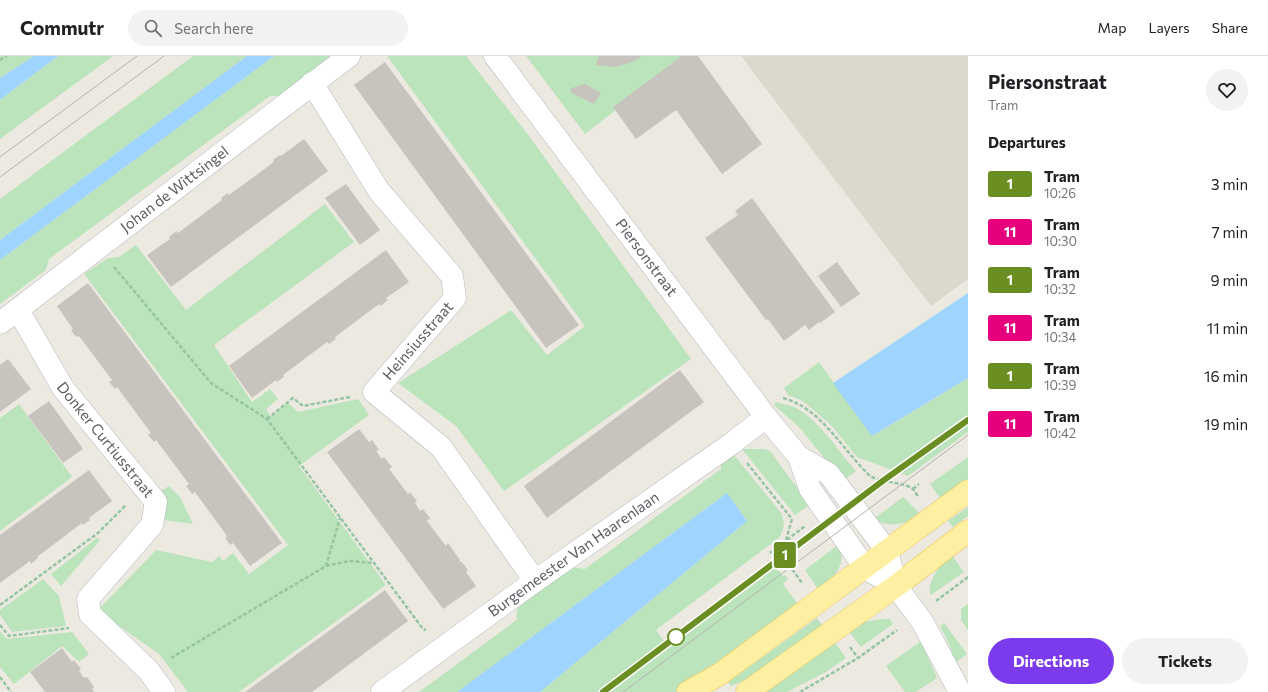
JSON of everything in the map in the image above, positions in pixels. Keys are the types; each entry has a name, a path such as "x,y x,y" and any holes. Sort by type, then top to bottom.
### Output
{"main road":[{"path":"688,692 720,674 968,491"},
{"path":"746,692 754,688 896,586 968,531"}],"street":[{"name":"Johan de Wittsingel","path":"0,323 349,56"},
{"name":"Piersonstraat","path":"495,56 766,417 800,457 829,474 887,551 896,586 917,614 939,650 948,671 960,692"},
{"name":"Heinsiusstraat","path":"312,83 379,191 452,276 455,298 374,392 441,447 535,581"},
{"name":"Donker Curtiusstraat","path":"18,310 63,388 156,502 152,525 88,599 90,614 149,672 164,692"},
{"name":"Burgemeester Van Haarenlaan","path":"382,692 535,581 731,444 766,417"},
{"name":"Piersonstraat","path":"800,457 810,489 864,568 896,586"}],"path":[{"path":"0,60 7,56"},
{"path":"98,248 210,383 267,418 423,629 452,641"},
{"path":"267,418 293,398 303,406 374,392"},
{"path":"750,396 778,397 792,400 814,416 836,436 849,453 871,476 913,489 933,517"},
{"path":"731,444 792,519 786,540 770,553"},
{"path":"913,489 919,484"},
{"path":"0,605 98,532 144,487"},
{"path":"326,566 340,517"},
{"path":"777,548 817,603"},
{"path":"149,672 326,566 349,561 374,563"},
{"path":"800,692 858,658 968,577"},
{"path":"0,625 9,636 99,624"},
{"path":"836,628 858,658"},
{"path":"0,677 11,692"}],"shaded area":[{"path":"741,56 968,56 968,279 931,306"}],"green space":[{"path":"0,56 34,56 0,78"},
{"path":"58,56 113,56 0,139 0,100"},
{"path":"193,56 247,56 0,240 0,199"},
{"path":"274,56 335,56 281,96 270,96 49,259 46,270 0,304 0,260"},
{"path":"387,56 466,56 529,136 691,359 504,491 456,426 398,383 511,310 547,355 585,326"},
{"path":"526,56 685,56 585,134"},
{"path":"325,204 354,242 214,345 252,402 270,389 278,399 266,409 271,417 288,403 298,412 358,399 369,415 299,466 386,585 239,692 188,692 159,654 109,619 100,608 156,550 212,562 219,556 223,561 233,553 249,574 288,545 84,274 108,258 119,257 136,245 186,310"},
{"path":"819,362 872,436 968,378 968,432 908,476 857,457 832,426 803,401 788,395 784,388"},
{"path":"776,402 790,405 812,419 828,436 856,471 843,481 799,427 774,405"},
{"path":"19,404 72,477 0,531 0,418"},
{"path":"742,449 764,449 770,451 810,505 795,515"},
{"path":"730,450 782,514 784,526 780,537 656,630 668,646 775,566 783,576 785,575 788,579 783,584 800,607 693,682 676,692 540,692 747,521 727,493 457,692 419,692 518,619 516,618 518,606 571,567 585,569 721,469 721,456"},
{"path":"968,457 968,482 942,501 930,484"},
{"path":"169,486 180,497 193,524 164,520 166,500 161,491"},
{"path":"903,497 922,516 904,523 893,525 881,523 875,520 875,518"},
{"path":"968,507 968,516 953,527 948,521"},
{"path":"97,538 100,540 61,586 51,574"},
{"path":"838,545 842,558 838,570 820,592 805,570"},
{"path":"951,554 964,572 931,595 930,588 933,577 939,567"},
{"path":"43,579 59,596 66,626 12,632 0,615 0,610"},
{"path":"968,604 968,630 961,620 961,609"},
{"path":"817,618 822,625 750,678 731,686 728,682"},
{"path":"890,619 893,624 861,647 848,630 863,622"},
{"path":"944,623 967,654 955,663 950,646 940,626"},
{"path":"0,631 7,639 72,632 89,654 79,662 62,646 14,684 0,667"},
{"path":"833,640 846,658 826,672 787,692 762,692"},
{"path":"921,641 937,678 916,692 905,692 886,666"}],"water":[{"path":"34,56 58,56 0,100 0,78"},
{"path":"247,56 274,56 0,260 0,240"},
{"path":"968,293 968,378 872,436 833,383"},
{"path":"727,493 747,521 540,692 457,692"}],"building":[{"path":"599,56 642,56 632,62 615,67 596,65"},
{"path":"682,56 698,56 762,144 722,174 676,110 636,139 613,107"},
{"path":"385,62 579,325 546,348 354,85"},
{"path":"585,84 601,93 594,104 570,92 572,88"},
{"path":"304,139 328,171 171,287 147,255 170,239 169,237 176,231 178,233 222,200 221,198 228,193 229,195 274,162 273,160"},
{"path":"346,184 380,230 360,245 325,198"},
{"path":"752,198 835,312 809,330 805,325 784,341 768,319 766,320 705,238 738,215 735,211"},
{"path":"386,250 409,282 386,298 388,300 380,306 379,304 335,337 336,339 329,344 327,342 283,375 284,377 277,382 276,380 252,398 229,366"},
{"path":"837,262 860,294 841,307 818,276"},
{"path":"88,283 282,543 250,566 233,543 230,545 225,538 227,536 195,492 192,494 186,486 189,484 156,440 154,442 148,435 151,433 117,387 115,389 109,382 112,380 79,336 76,337 71,330 73,329 57,306"},
{"path":"8,359 31,389 0,412 0,365"},
{"path":"680,370 704,402 547,518 524,486"},
{"path":"49,401 83,449 63,463 28,416"},
{"path":"359,429 369,442 372,440 379,450 376,451 382,459 384,457 392,467 389,469 408,494 410,492 417,501 415,503 420,511 423,509 430,518 427,521 446,546 448,543 460,560 459,563 461,561 468,570 466,572 476,586 443,609 327,452"},
{"path":"89,470 112,501 89,518 90,520 83,525 82,523 37,557 38,558 31,564 30,561 0,583 0,535"},
{"path":"385,590 408,621 312,692 245,692"},
{"path":"62,648 72,662 74,660 81,669 79,671 84,678 87,677 94,687 92,689 94,692 45,692 30,672"}],"tram line":[{"path":"0,157 137,56"},
{"path":"0,177 164,56"},
{"path":"603,692 884,480 968,420"},
{"name":"1","path":"603,692 884,480 968,420"},
{"path":"623,692 968,435"}]}
